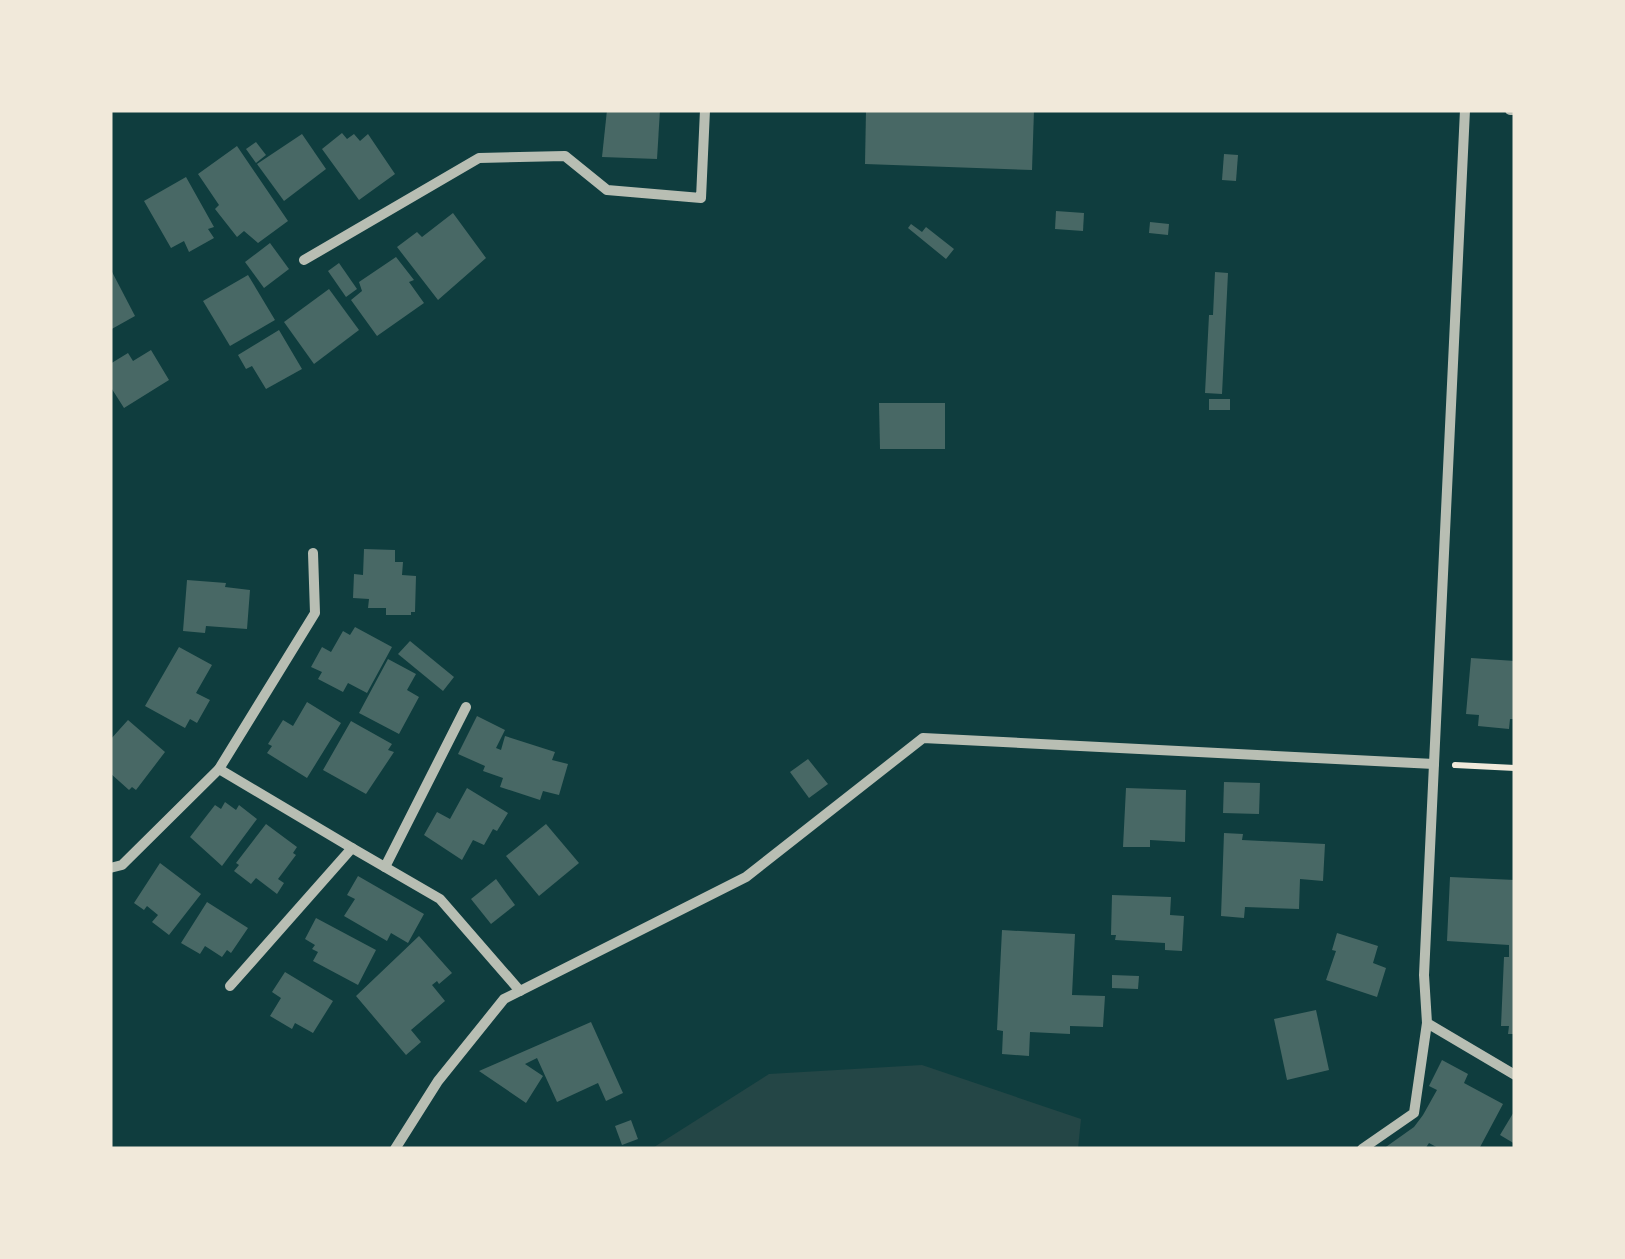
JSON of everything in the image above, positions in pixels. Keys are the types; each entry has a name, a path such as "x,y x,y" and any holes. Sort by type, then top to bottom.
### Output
{"street":[{"path":"304,260 480,158 564,156 608,190 700,198 706,110"},
{"path":"1362,1149 1414,1113 1427,1023 1424,974 1465,110"},
{"path":"110,868 122,865 218,769 315,614 313,553"},
{"path":"385,867 466,707"},
{"path":"395,1149 438,1081 504,999 746,878 923,738 1434,764"},
{"path":"218,769 440,898 520,990"},
{"path":"230,986 352,848"},
{"path":"1427,1023 1515,1075"}],"path":[{"path":"1434,764 1515,768"}],"shaded area":[{"path":"922,1065 1081,1119 1078,1149 651,1149 769,1074"}],"building":[{"path":"607,110 660,110 657,159 602,157"},
{"path":"866,110 1034,110 1032,170 865,164"},
{"path":"342,133 347,139 354,134 360,141 368,134 395,174 359,200 322,149"},
{"path":"302,134 326,169 284,201 257,164"},
{"path":"256,142 266,155 256,163 246,149"},
{"path":"237,146 288,221 258,243 244,231 237,237 215,209 219,205 198,174"},
{"path":"1224,154 1238,155 1236,181 1222,180"},
{"path":"186,177 214,227 208,229 214,238 189,252 184,241 171,248 144,201"},
{"path":"1056,211 1084,213 1083,231 1055,229"},
{"path":"453,213 486,258 438,300 397,247 417,232 422,237"},
{"path":"1150,222 1169,224 1168,235 1149,233"},
{"path":"911,224 922,232 926,227 954,249 946,259 908,228"},
{"path":"270,243 289,269 264,288 245,262"},
{"path":"396,257 414,280 409,282 424,303 377,336 351,300 362,291 359,282"},
{"path":"339,263 357,289 346,297 328,271"},
{"path":"110,268 135,316 110,330"},
{"path":"1215,272 1228,273 1222,394 1205,393"},
{"path":"248,275 275,320 230,346 203,301"},
{"path":"329,289 359,330 314,364 284,322"},
{"path":"279,330 302,369 266,389 252,366 246,369 238,355"},
{"path":"151,350 169,380 124,408 110,386 110,364 128,353 133,361"},
{"path":"1209,399 1230,399 1230,410 1209,410"},
{"path":"879,403 945,403 945,449 880,449"},
{"path":"364,549 395,550 395,562 403,562 402,575 416,576 415,612 386,615 386,608 368,608 369,599 353,598 354,574 363,575"},
{"path":"187,580 226,583 225,587 250,590 247,629 206,626 205,633 183,631"},
{"path":"355,627 392,647 367,693 348,683 343,692 318,679 322,672 311,667 322,647 331,652 343,631 350,635"},
{"path":"410,641 454,677 443,691 398,654"},
{"path":"179,647 212,665 196,693 210,700 197,723 190,719 185,728 145,706"},
{"path":"1471,658 1515,661 1515,719 1510,719 1509,729 1478,726 1479,715 1466,714"},
{"path":"388,659 416,674 407,690 419,697 399,734 359,713"},
{"path":"307,702 341,723 307,778 267,753 272,746 268,744 283,720 293,726"},
{"path":"477,716 505,730 496,748 501,750 505,736 555,752 552,760 568,764 559,795 543,791 540,800 500,787 503,778 483,771 485,766 458,754"},
{"path":"128,720 165,752 136,790 129,790 110,773 110,740"},
{"path":"351,721 392,744 388,750 394,752 366,794 323,770"},
{"path":"808,759 828,784 809,798 790,772"},
{"path":"1224,782 1260,783 1259,814 1223,813"},
{"path":"467,788 508,813 484,845 473,840 462,860 424,835 437,812 450,819"},
{"path":"1126,788 1186,790 1185,842 1150,840 1150,847 1123,847"},
{"path":"225,802 236,810 239,805 257,819 222,866 190,837 215,805 221,809"},
{"path":"266,824 297,847 293,853 296,855 278,879 284,883 277,894 256,878 251,884 234,871"},
{"path":"546,824 579,863 539,896 506,856"},
{"path":"1224,833 1243,834 1242,840 1325,844 1323,881 1300,879 1299,909 1245,907 1244,918 1221,916"},
{"path":"160,863 201,894 169,935 152,922 158,915 147,906 144,910 134,903"},
{"path":"358,876 424,914 408,943 391,933 387,941 344,916 355,899 347,895"},
{"path":"1450,877 1515,880 1515,1034 1508,1034 1509,1026 1501,1026 1504,957 1509,957 1509,945 1447,941"},
{"path":"496,879 515,905 491,924 471,899"},
{"path":"1112,895 1171,897 1170,915 1184,916 1182,951 1165,950 1165,943 1115,940 1116,935 1111,935"},
{"path":"207,902 248,928 231,953 227,950 222,957 205,946 200,954 181,943"},
{"path":"316,918 376,950 358,985 313,961 318,952 305,939"},
{"path":"1002,930 1075,934 1072,995 1105,996 1103,1027 1070,1026 1070,1034 1030,1032 1029,1056 1002,1054 1003,1031 997,1030"},
{"path":"1337,933 1378,946 1373,963 1386,968 1377,997 1326,980 1336,951 1332,950"},
{"path":"419,936 452,973 432,985 445,1001 411,1030 421,1042 406,1055 356,996"},
{"path":"285,972 333,1001 313,1033 295,1023 292,1029 270,1016 281,998 272,992"},
{"path":"1112,975 1139,976 1138,989 1112,988"},
{"path":"1316,1010 1329,1070 1287,1080 1274,1019"},
{"path":"591,1022 623,1093 606,1101 598,1083 557,1102 537,1058 525,1064 543,1076 526,1103 479,1071"},
{"path":"1442,1060 1468,1074 1464,1083 1503,1104 1479,1149 1440,1149 1429,1143 1425,1149 1383,1149 1414,1127 1423,1115 1437,1090 1429,1086"},
{"path":"1515,1110 1515,1144 1500,1135"},
{"path":"631,1120 638,1139 622,1145 615,1126"}]}
